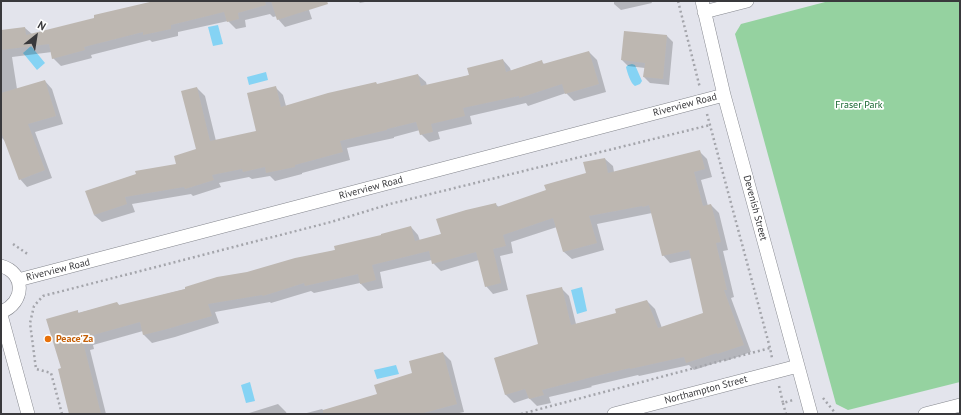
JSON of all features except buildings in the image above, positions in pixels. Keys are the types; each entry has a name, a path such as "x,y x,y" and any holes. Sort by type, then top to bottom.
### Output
{"street":[{"path":"703,6 747,1"},
{"name":"Devenish Street","path":"703,6 724,95 811,414"},
{"name":"Riverview Road","path":"18,280 724,95"},
{"path":"1,266 9,269 14,274 20,287 17,300 7,310 1,312"},
{"path":"1,316 28,414"},
{"name":"Northampton Street","path":"614,414 798,366"},
{"path":"925,414 960,405"}],"path":[{"path":"678,1 770,348"},
{"path":"62,414 51,373 36,369 30,323 34,306 43,296 331,222 390,204 710,125"},
{"path":"13,244 29,255"},
{"path":"783,403 786,414"}],"green space":[{"name":"Fraser Park","path":"829,1 960,1 960,382 848,410 836,404 735,34 741,24"}],"water":[{"path":"218,25 223,44 213,46 208,27"},
{"path":"31,46 45,63 37,70 23,53"},
{"path":"632,64 635,65 642,81 640,84 635,86 628,75 626,67"},
{"path":"266,72 268,80 249,85 247,77"},
{"path":"582,287 587,311 577,314 571,290"},
{"path":"396,365 399,374 377,379 374,370"},
{"path":"250,382 255,401 246,403 241,385"}],"place":[{"name":"Peace'Za","path":"48,339"}]}
